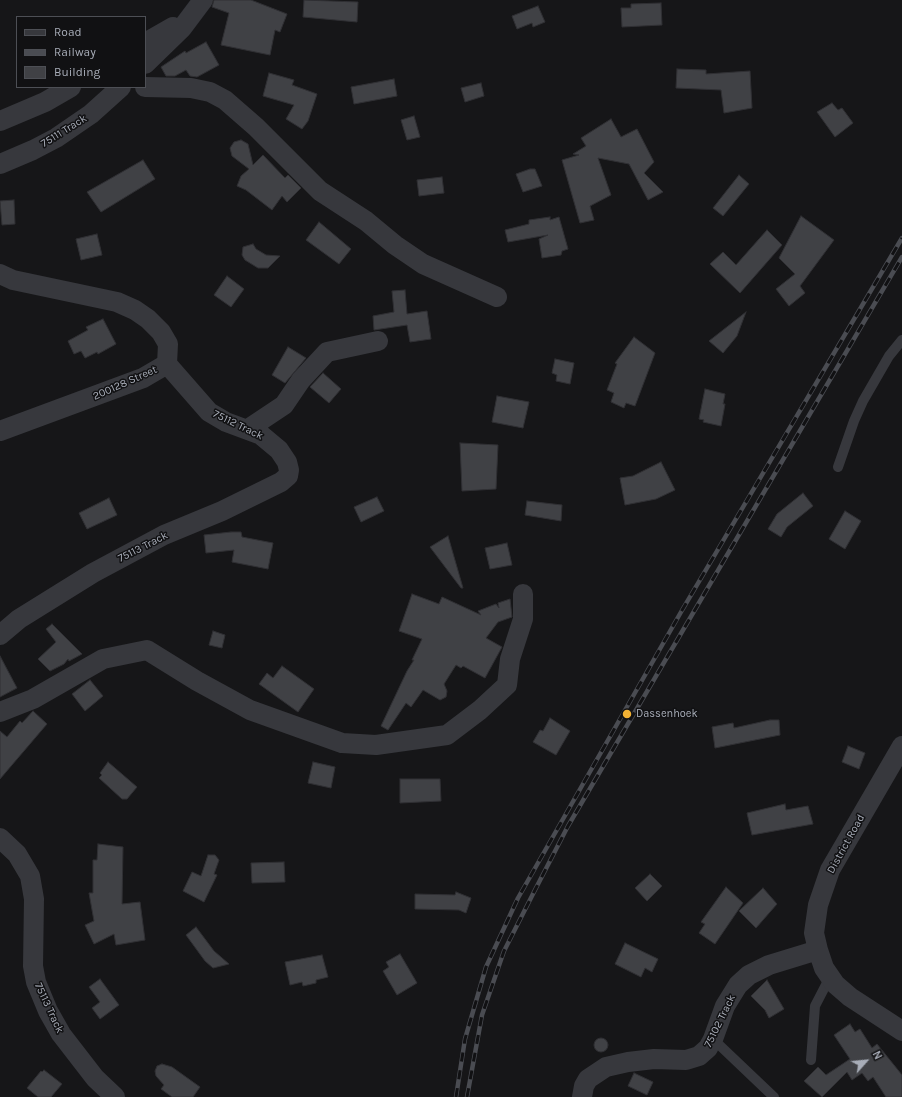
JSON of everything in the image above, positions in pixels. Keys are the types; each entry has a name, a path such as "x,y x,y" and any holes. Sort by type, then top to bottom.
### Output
{"street":[{"path":"146,63 182,28 203,0"},
{"path":"146,42 174,26 182,28"},
{"path":"146,87 191,88 210,92 225,100 256,127 320,191 366,221 395,245 423,264 497,297"},
{"path":"0,121 45,102 69,88"},
{"name":"75111 Track","path":"0,164 56,138 91,114 120,88"},
{"name":"200128 Street","path":"0,274 13,280 117,302 135,310 161,332 168,344 167,364 143,378 106,393 0,431"},
{"path":"248,429 284,405 301,380 327,352 378,341"},
{"name":"75112 Track","path":"167,364 209,412 226,422 262,435 279,450 287,462 290,470"},
{"name":"75113 Track","path":"0,635 19,619 93,573 164,535 222,511 281,482 286,478 290,470"},
{"path":"0,712 33,699 103,659 147,650 197,681 250,710 342,742 376,745 447,735 480,710 507,685 510,659 523,619 524,594"},
{"name":"District Road","path":"902,746 830,870 815,919 814,933 824,968 830,977 850,997 902,1031"},
{"name":"75113 Track","path":"0,838 16,854 30,876 34,899 33,966 36,982 48,1011 65,1040 95,1078 115,1097"},
{"name":"75102 Track","path":"582,1097 584,1086 588,1079 606,1067 654,1059 686,1060 699,1056 708,1048 713,1039 725,1006 738,985 749,975 769,965 818,950"}],"lane":[{"path":"838,467 854,421 863,402 889,356 902,340"},
{"path":"811,1060 815,1006 830,977"},
{"path":"713,1039 774,1097"}],"building":[{"path":"214,0 251,0 287,14 280,32 275,30 270,55 221,45 229,13 212,7"},
{"path":"304,0 358,2 357,22 303,17"},
{"path":"661,3 662,25 622,27 621,8 631,8 631,4"},
{"path":"538,6 545,22 533,27 532,23 517,29 512,16"},
{"path":"206,42 219,65 197,77 190,76 186,70 175,76 166,76 161,67 185,51 186,53"},
{"path":"677,69 706,70 706,74 750,71 752,108 724,113 721,90 676,88"},
{"path":"269,73 294,80 292,85 317,94 308,121 302,129 286,119 294,105 263,96"},
{"path":"394,79 397,96 354,104 351,87"},
{"path":"481,83 484,96 465,102 461,88"},
{"path":"832,103 838,110 842,108 853,123 835,137 817,112"},
{"path":"414,116 420,137 407,140 401,120"},
{"path":"611,119 621,137 637,129 654,162 644,173 663,192 648,200 629,164 598,158 611,195 590,206 594,220 580,223 562,160 579,155 573,154 586,146 581,138"},
{"path":"241,140 248,144 253,165 263,155 285,178 288,175 301,188 287,202 282,196 272,210 246,190 237,186 241,176 249,169 232,156 230,148 234,142"},
{"path":"143,160 155,179 101,212 87,192"},
{"path":"530,169 535,169 542,186 523,192 516,174"},
{"path":"739,175 749,184 723,216 713,208"},
{"path":"442,177 444,193 419,196 417,180"},
{"path":"14,200 15,224 2,225 0,201"},
{"path":"801,216 834,240 800,286 805,293 789,306 776,289 795,274 779,258"},
{"path":"550,217 550,220 559,217 568,249 562,251 561,255 542,258 539,239 548,235 508,242 505,230 529,224 529,220"},
{"path":"319,222 351,249 339,264 306,240"},
{"path":"767,230 782,245 740,293 710,264 723,252 736,265"},
{"path":"97,234 102,255 81,260 76,239"},
{"path":"253,244 256,249 266,255 280,256 268,268 258,268 245,260 242,255 243,247"},
{"path":"227,276 244,289 231,307 214,295"},
{"path":"405,290 407,314 427,311 431,339 410,342 407,325 374,330 373,316 394,312 392,291"},
{"path":"746,312 737,336 723,353 709,341"},
{"path":"103,319 116,344 98,354 97,352 85,358 81,351 74,354 68,341 88,330 86,327"},
{"path":"634,337 655,353 635,406 626,403 624,408 611,402 614,393 607,390 617,364 615,363"},
{"path":"288,347 306,358 285,383 272,375"},
{"path":"555,359 574,363 570,384 556,381 557,375 552,373"},
{"path":"323,373 341,389 329,403 310,387"},
{"path":"705,389 725,394 723,404 725,404 721,426 703,422 704,420 699,419"},
{"path":"497,396 529,402 523,428 492,422"},
{"path":"460,443 498,445 496,489 462,491"},
{"path":"661,462 675,490 656,499 625,505 620,478 633,476"},
{"path":"803,493 813,506 787,527 781,537 768,529 777,514"},
{"path":"377,497 384,511 361,522 354,507"},
{"path":"109,498 117,515 87,529 79,513"},
{"path":"527,501 562,505 561,521 525,515"},
{"path":"845,511 861,521 845,549 829,539"},
{"path":"241,532 242,537 273,543 268,569 232,562 234,550 206,553 204,535"},
{"path":"448,536 463,588 461,588 430,547"},
{"path":"507,543 512,565 490,569 485,548"},
{"path":"412,594 439,604 442,597 481,615 478,611 496,604 499,608 498,603 510,599 512,617 498,622 486,638 502,647 485,678 463,666 461,668 456,665 444,684 447,691 446,697 440,700 423,690 411,707 406,703 388,730 381,726 407,671 414,660 412,660 422,639 399,631"},
{"path":"52,624 82,654 69,661 68,659 64,664 50,671 38,659 56,642 46,629"},
{"path":"213,631 225,635 222,648 209,645"},
{"path":"0,656 17,688 0,697"},
{"path":"282,666 314,689 298,712 259,684 267,673 273,678"},
{"path":"90,680 103,696 85,711 72,694"},
{"path":"33,711 47,724 0,779 0,731 7,737 20,721 22,723"},
{"path":"550,718 570,731 556,755 533,742 540,730 543,731"},
{"path":"770,720 779,720 780,735 715,748 712,727 733,723 734,728"},
{"path":"848,746 865,753 859,769 842,762"},
{"path":"108,762 137,787 127,799 122,799 99,778 102,775 100,773"},
{"path":"313,762 335,767 331,788 308,783"},
{"path":"400,779 440,779 441,801 400,803"},
{"path":"785,804 786,810 808,806 813,824 752,835 747,813"},
{"path":"98,844 123,847 122,904 140,902 145,940 116,945 114,934 94,944 85,925 94,921 89,893 93,893 93,860 97,860"},
{"path":"208,855 215,855 219,860 214,874 217,875 204,902 183,891 192,872 201,876"},
{"path":"284,862 285,882 252,883 251,863"},
{"path":"650,874 662,886 647,901 635,888"},
{"path":"726,887 743,903 715,944 699,933 705,924 701,922"},
{"path":"763,888 777,904 756,928 739,911"},
{"path":"456,892 471,898 466,913 459,910 415,909 415,894 455,895"},
{"path":"196,927 214,951 229,964 213,968 205,961 186,935"},
{"path":"625,943 658,959 652,972 645,968 641,977 615,964"},
{"path":"400,954 417,983 397,995 383,971 389,967 386,962"},
{"path":"322,955 328,977 316,980 316,983 303,986 302,982 290,985 285,962"},
{"path":"100,979 119,1005 100,1019 92,1008 100,1002 89,987"},
{"path":"767,980 784,1009 769,1018 765,1010 751,996"},
{"path":"850,1024 855,1032 860,1029 872,1048 877,1044 902,1075 902,1097 886,1097 873,1077 868,1081 862,1073 852,1080 847,1072 822,1097 804,1081 818,1067 826,1075 850,1059 834,1035"},
{"path":"601,1038 606,1040 608,1045 606,1050 601,1052 596,1050 594,1045 596,1040"},
{"path":"162,1064 172,1067 200,1087 193,1097 172,1097 161,1089 164,1085 156,1076 155,1071 157,1066"},
{"path":"44,1070 62,1084 51,1097 38,1097 27,1088 41,1071 42,1072"},
{"path":"634,1073 653,1082 647,1095 628,1086"}],"railway":[{"path":"456,1097 465,1039 486,967 518,898 681,612 902,238"},
{"path":"467,1097 482,1015 504,951 568,826 902,257"}],"place":[{"name":"Dassenhoek","path":"627,714"}]}
